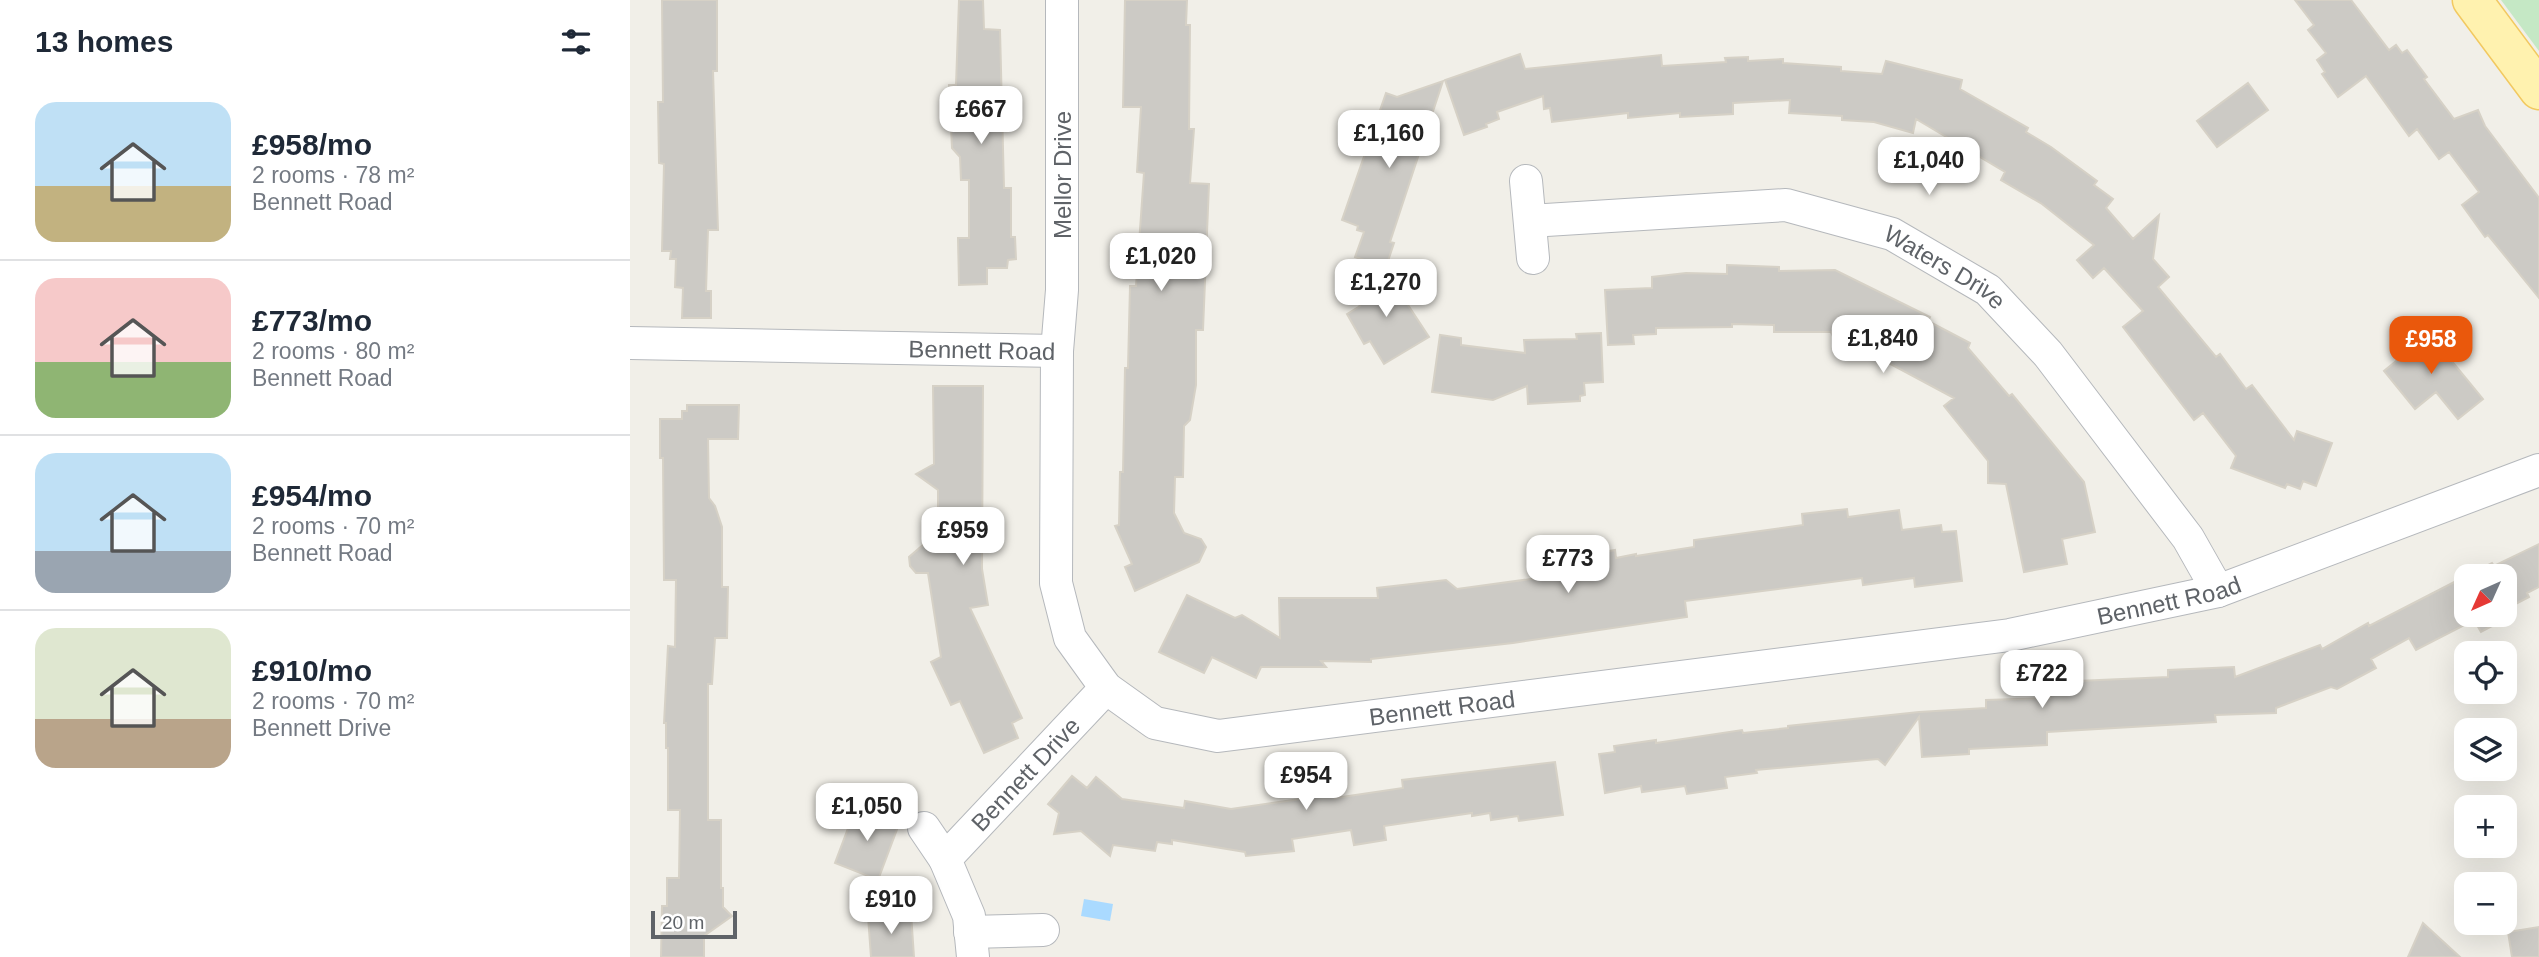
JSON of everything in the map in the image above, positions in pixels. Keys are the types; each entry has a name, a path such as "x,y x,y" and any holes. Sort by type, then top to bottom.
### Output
{"main road":[{"path":"2472,0 2539,90"}],"street":[{"name":"Mellor Drive","path":"1057,351 1062,290 1062,0"},
{"path":"1526,181 1533,258"},
{"name":"Waters Drive","path":"1530,221 1786,205 1892,234 1988,290 2048,354 2188,538 2218,591"},
{"name":"Bennett Road","path":"630,343 1057,351 1056,583 1070,638 1107,688 1155,723 1218,736 2010,635 2218,591 2539,470"},
{"name":"Bennett Drive","path":"945,859 1107,688"},
{"path":"925,828 945,859 969,916 972,944 1043,930"}],"green space":[{"path":"2501,0 2539,0 2539,51"}],"water":[{"path":"1084,899 1113,904 1110,921 1081,916"}],"building":[{"path":"662,0 717,0 717,71 713,71 718,230 708,230 706,291 711,291 711,318 682,318 683,288 675,287 676,259 670,259 671,251 662,251 664,164 659,163 658,102 663,102"},
{"path":"959,0 983,0 984,29 1000,30 1004,188 1011,188 1011,237 1015,237 1016,259 1008,260 1007,268 987,268 987,284 959,285 958,238 969,238 969,180 961,180 960,157 952,148 949,85 956,85"},
{"path":"1125,0 1187,0 1186,25 1190,25 1189,129 1194,129 1190,183 1209,184 1203,330 1196,330 1196,385 1190,420 1184,426 1183,477 1175,477 1174,513 1184,533 1201,539 1206,547 1199,562 1135,591 1125,567 1132,564 1115,526 1119,525 1120,472 1123,472 1130,286 1136,286 1144,173 1137,172 1141,107 1123,107"},
{"path":"2295,0 2351,0 2389,50 2396,45 2402,53 2407,50 2427,77 2424,79 2454,119 2478,110 2485,126 2539,198 2539,298 2488,235 2485,237 2462,205 2479,192 2449,152 2439,159 2417,129 2409,136 2366,76 2338,97 2322,74 2325,72 2317,60 2326,53 2308,30 2314,25"},
{"path":"1520,54 1525,69 1661,55 1662,66 1726,62 1725,58 1748,57 1748,61 1783,59 1783,63 1841,67 1841,71 1882,74 1886,61 1962,80 1960,89 2028,128 2026,132 2097,181 2094,185 2113,199 2106,208 2133,239 2159,215 2153,259 2169,277 2158,287 2216,357 2220,354 2246,389 2252,385 2294,440 2297,431 2332,443 2316,486 2303,481 2300,489 2287,484 2285,488 2231,468 2236,456 2203,413 2194,420 2123,327 2143,311 2104,268 2093,278 2077,260 2094,245 2042,204 2001,180 2005,172 1916,119 1913,133 1874,122 1842,120 1842,116 1789,113 1790,100 1733,103 1733,114 1680,117 1680,113 1628,118 1628,113 1552,122 1550,108 1544,109 1543,96 1497,112 1499,119 1486,124 1487,127 1464,135 1445,80"},
{"path":"1443,81 1390,242 1394,243 1386,267 1355,257 1364,232 1357,230 1358,226 1342,220 1386,93 1397,97"},
{"path":"2248,83 2268,110 2217,147 2197,121"},
{"path":"1727,265 1779,267 1779,271 1835,270 1930,317 1928,321 1970,343 1968,348 2009,396 2012,394 2084,482 2095,532 2062,539 2067,564 2024,572 2006,484 1988,483 1988,461 1944,406 1954,398 1870,353 1855,358 1839,350 1831,332 1774,332 1774,325 1732,324 1732,327 1656,328 1656,334 1633,335 1634,344 1608,345 1605,290 1652,288 1652,277 1686,273 1727,274"},
{"path":"1387,273 1429,337 1384,364 1370,341 1364,344 1347,314 1360,306 1352,294"},
{"path":"2417,332 2428,332 2483,399 2458,419 2436,392 2415,409 2384,371 2401,357 2404,342"},
{"path":"1601,333 1603,382 1584,383 1585,395 1580,396 1580,401 1528,404 1527,386 1493,400 1432,392 1440,335 1461,338 1461,345 1525,353 1524,340 1577,339 1576,334"},
{"path":"933,386 983,386 982,569 988,605 970,608 1022,718 1012,723 1018,738 984,753 960,701 951,705 931,662 941,657 928,573 916,573 910,566 909,557 924,544 924,525 938,525 938,490 916,474 934,464"},
{"path":"687,405 739,405 738,439 708,439 709,498 715,506 722,527 722,587 728,587 727,638 715,638 712,684 708,684 708,820 721,820 723,907 732,916 704,936 704,957 661,957 662,906 667,906 667,878 679,878 680,810 668,810 668,748 664,723 668,646 675,647 676,580 664,580 660,419 682,419 682,411 687,411"},
{"path":"1847,509 1848,517 1899,510 1902,530 1941,525 1942,532 1956,531 1962,581 1915,587 1914,578 1863,585 1862,578 1685,601 1687,617 1513,643 1371,659 1371,662 1321,661 1326,667 1261,667 1256,678 1212,657 1204,673 1159,652 1187,595 1235,618 1242,615 1280,638 1279,598 1378,598 1377,588 1446,580 1457,589 1538,578 1537,573 1560,569 1559,563 1564,562 1563,559 1615,550 1616,558 1694,547 1694,540 1803,525 1802,514"},
{"path":"2539,544 2539,587 2527,593 2529,597 2517,603 2517,564 2498,564"},
{"path":"2454,582 2454,627 2460,627 2416,650 2409,638 2371,659 2376,668 2337,689 2331,687 2276,708 2276,713 2215,715 2216,722 2047,732 2047,745 1969,749 1969,754 1922,757 1919,717 1885,765 1878,759 1756,770 1757,773 1725,777 1727,788 1687,794 1685,786 1642,792 1641,786 1605,793 1599,754 1615,752 1614,746 1656,740 1656,743 1742,730 1743,733 1919,712 1986,708 1986,700 2050,698 2049,691 2056,690 2055,682 2168,677 2168,670 2234,667 2235,677 2320,645 2322,649 2368,623 2369,626"},
{"path":"1555,762 1563,815 1519,821 1518,816 1491,820 1490,813 1472,816 1472,813 1384,826 1386,840 1354,845 1351,830 1292,839 1294,851 1246,856 1245,852 1172,840 1172,844 1157,842 1155,851 1113,845 1110,856 1081,831 1054,834 1059,813 1048,804 1072,776 1087,788 1096,777 1122,799 1184,808 1185,801 1231,809 1335,794 1335,798 1403,788 1402,780"},
{"path":"856,807 899,824 878,880 835,863"},
{"path":"911,913 914,957 871,957 868,916"},
{"path":"2423,923 2460,957 2408,957"},
{"path":"2539,927 2539,957 2512,957 2508,935 2517,935 2517,931"}]}
